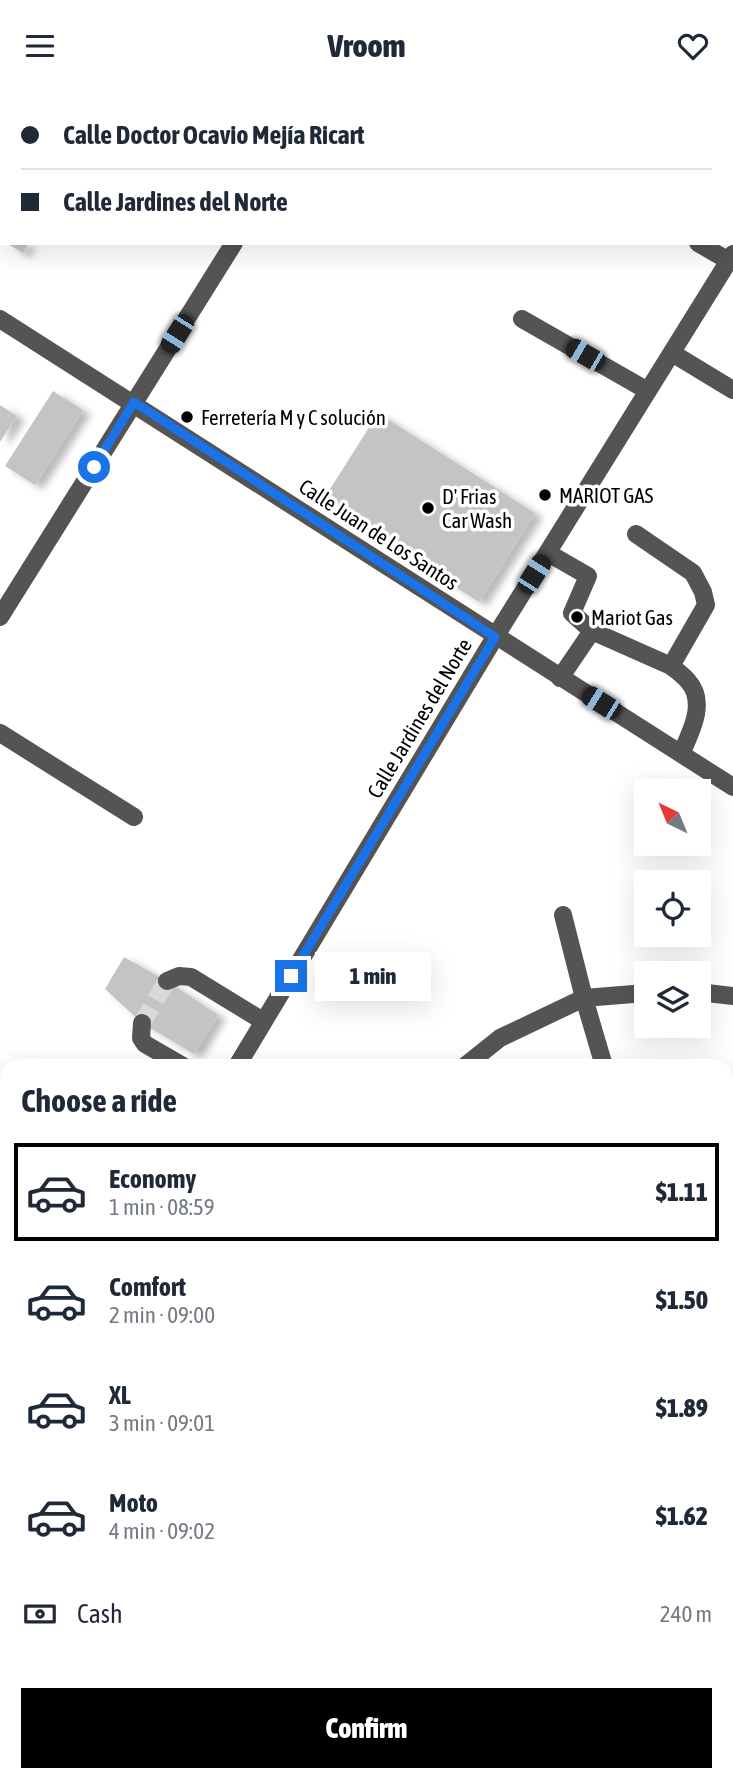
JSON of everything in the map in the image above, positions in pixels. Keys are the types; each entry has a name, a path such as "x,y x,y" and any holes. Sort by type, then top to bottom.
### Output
{"street":[{"path":"0,617 233,245"},
{"path":"702,245 731,258"},
{"name":"Calle Jardines del Norte","path":"241,1059 495,637 731,258"},
{"name":"Calle Juan de Los Santos","path":"0,319 134,402 495,637 733,787"},
{"path":"522,319 648,391"},
{"path":"671,353 733,390"},
{"path":"636,534 693,573 703,592 706,605 671,666"},
{"path":"548,553 588,576 572,613 592,631 671,666 690,683 697,719 681,754"},
{"path":"561,678 592,631"},
{"path":"0,733 134,817"},
{"path":"563,915 602,1059"},
{"path":"167,981 179,976 191,977 263,1021"},
{"path":"711,993 733,996"},
{"path":"474,1059 500,1038 584,998 634,994"},
{"path":"142,1023 141,1038 145,1044 171,1059"}],"building":[{"path":"9,245 27,245 23,253"},
{"path":"53,391 83,410 35,485 5,466"},
{"path":"0,405 17,416 0,442"},
{"name":"D' Frias Car Wash","path":"378,413 535,513 479,602 322,502"},
{"path":"124,957 167,981 218,1015 194,1054 142,1023 105,989"}],"tunnel":[{"path":"142,1023 167,981"}],"place":[{"name":"Ferretería M y C solución","path":"187,417"},
{"name":"MARIOT GAS","path":"545,495"},
{"name":"D' Frias Car Wash","path":"428,508"},
{"name":"Mariot Gas","path":"577,617"}],"route":[{"path":"94,467 134,402 495,637 291,976"}]}
